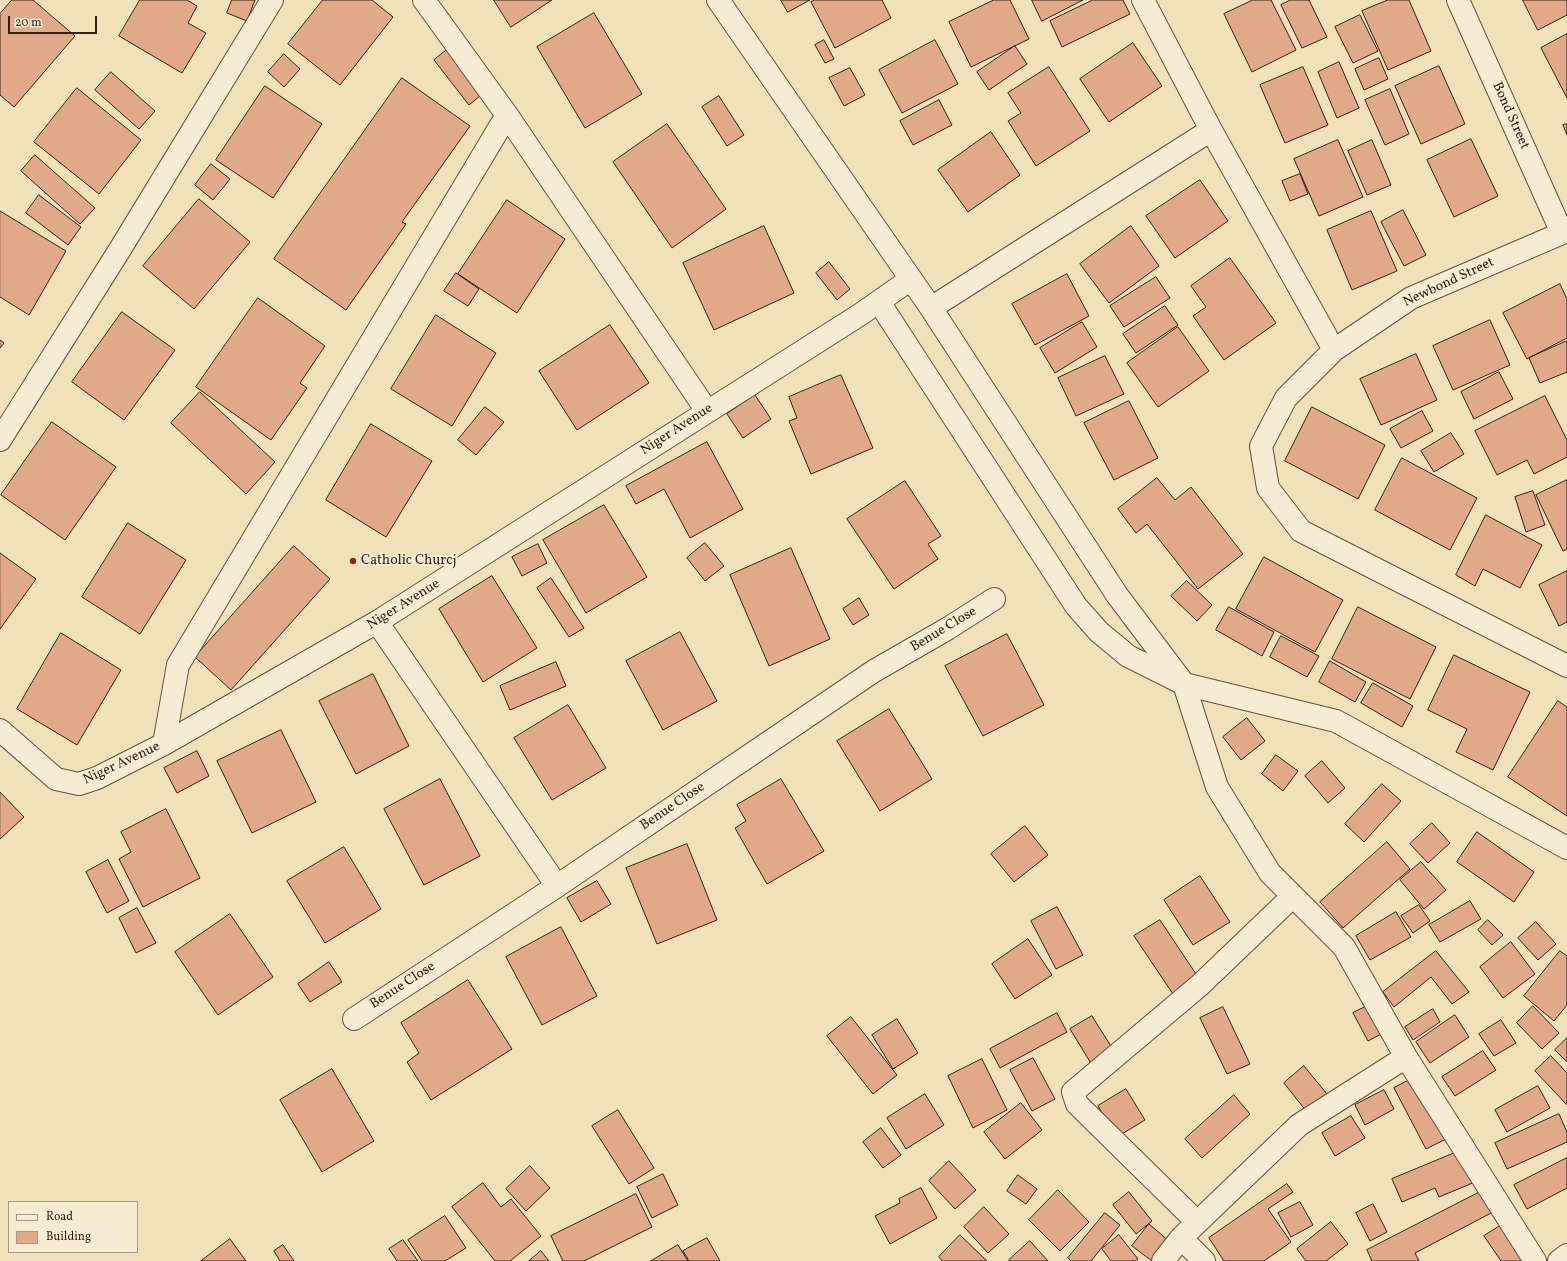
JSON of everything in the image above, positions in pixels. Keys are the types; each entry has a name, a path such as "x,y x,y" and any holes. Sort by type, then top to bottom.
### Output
{"street":[{"path":"0,440 119,251 272,0"},
{"path":"424,0 507,115 707,411"},
{"path":"718,0 931,308 1117,595 1184,684 1217,788 1270,873 1344,947 1406,1057 1535,1261"},
{"path":"1143,0 1211,130 1334,350"},
{"name":"Bond Street","path":"1458,0 1564,232"},
{"path":"164,744 178,665 507,115"},
{"path":"931,308 1211,130"},
{"name":"Newbond Street","path":"1564,232 1411,298 1334,350 1286,398 1261,446 1268,488 1301,531 1567,666"},
{"name":"Niger Avenue","path":"0,730 56,779 79,784 97,778 164,744 377,622 861,314 911,279"},
{"path":"879,302 1076,606 1099,632 1128,656 1184,684 1336,721 1567,848"},
{"name":"Benue Close","path":"354,1018 557,886 874,671 947,630 994,599"},
{"path":"377,622 557,886"},
{"path":"1197,1222 1077,1104 1073,1092 1200,985 1294,896"},
{"path":"1163,1261 1181,1238 1197,1222 1299,1126 1406,1057"},
{"path":"1181,1238 1204,1261"},
{"path":"1559,1261 1567,1255"}],"building":[{"path":"12,0 33,0 75,36 14,107 0,95 0,14"},
{"path":"140,0 187,0 197,6 188,23 206,33 182,73 119,36"},
{"path":"232,0 255,0 247,21 227,13"},
{"path":"323,0 372,0 393,17 340,85 288,44"},
{"path":"494,0 552,0 511,27"},
{"path":"781,0 810,0 788,12"},
{"path":"815,0 882,0 891,18 835,48 811,2"},
{"path":"994,0 1010,0 1029,39 971,67 949,22"},
{"path":"1032,0 1083,0 1042,21"},
{"path":"1093,0 1123,0 1130,14 1062,47 1050,21"},
{"path":"1253,0 1271,0 1296,50 1252,72 1224,14"},
{"path":"1291,0 1309,0 1327,37 1302,48 1281,5"},
{"path":"1388,0 1409,0 1431,51 1388,70 1362,11"},
{"path":"1523,0 1567,0 1567,15 1538,30"},
{"path":"594,13 642,94 585,128 537,47"},
{"path":"1360,15 1378,51 1353,63 1335,27"},
{"path":"1567,34 1567,98 1541,48"},
{"path":"824,40 834,59 825,63 815,45"},
{"path":"935,40 958,84 902,113 879,70"},
{"path":"1133,43 1162,86 1109,122 1080,79"},
{"path":"453,45 487,90 469,105 434,60"},
{"path":"1015,46 1027,64 989,90 977,72"},
{"path":"284,54 300,69 284,87 268,72"},
{"path":"1379,58 1388,79 1364,90 1355,69"},
{"path":"1339,62 1359,108 1337,118 1318,72"},
{"path":"1439,66 1465,124 1421,144 1395,86"},
{"path":"1049,67 1090,131 1036,166 1008,121 1021,113 1008,93"},
{"path":"1303,67 1328,125 1285,143 1260,85"},
{"path":"850,68 865,95 844,106 829,78"},
{"path":"111,72 155,111 139,129 95,90"},
{"path":"402,78 470,126 402,222 406,224 346,310 274,259"},
{"path":"265,86 322,124 273,198 216,160"},
{"path":"77,88 141,140 99,194 34,142"},
{"path":"1390,89 1409,134 1385,145 1365,100"},
{"path":"719,96 744,135 727,146 702,107"},
{"path":"939,100 952,125 913,145 900,121"},
{"path":"667,124 726,209 672,248 613,162"},
{"path":"1567,124 1567,135 1563,125"},
{"path":"991,132 1020,175 968,212 938,170"},
{"path":"1471,139 1498,196 1454,217 1427,160"},
{"path":"1338,140 1363,197 1319,216 1294,159"},
{"path":"1372,140 1391,185 1367,195 1348,151"},
{"path":"35,155 95,208 80,224 21,171"},
{"path":"211,164 230,179 213,200 195,185"},
{"path":"1300,174 1308,194 1290,201 1282,181"},
{"path":"1200,180 1228,221 1175,258 1146,216"},
{"path":"39,195 81,227 68,245 26,213"},
{"path":"199,199 250,242 194,309 143,266"},
{"path":"507,200 565,239 517,313 458,274"},
{"path":"1403,210 1426,255 1404,266 1381,222"},
{"path":"0,211 66,251 29,315 0,297"},
{"path":"1371,211 1397,271 1352,290 1327,230"},
{"path":"764,226 794,293 714,330 683,263"},
{"path":"1131,226 1159,266 1109,303 1080,264"},
{"path":"1230,258 1276,323 1224,360 1193,316 1206,307 1191,286"},
{"path":"829,262 850,289 837,300 816,273"},
{"path":"456,273 479,289 468,306 444,291"},
{"path":"1067,274 1089,316 1035,345 1012,304"},
{"path":"1156,277 1170,298 1124,327 1110,306"},
{"path":"1560,284 1567,299 1567,338 1527,359 1503,313"},
{"path":"258,298 325,346 300,383 307,388 271,440 196,387"},
{"path":"1165,306 1178,325 1136,353 1123,334"},
{"path":"122,312 175,350 124,420 72,382"},
{"path":"436,315 496,353 452,426 391,389"},
{"path":"1490,320 1510,365 1453,390 1433,346"},
{"path":"1082,322 1097,347 1055,373 1040,348"},
{"path":"610,325 649,383 577,430 539,371"},
{"path":"1178,327 1209,371 1158,407 1127,363"},
{"path":"0,340 4,343 0,348"},
{"path":"1567,341 1567,372 1540,383 1529,358"},
{"path":"1416,354 1437,400 1381,425 1360,379"},
{"path":"1105,356 1124,394 1076,416 1058,378"},
{"path":"1499,372 1513,399 1474,419 1461,392"},
{"path":"841,375 873,448 811,474 789,421 797,418 789,397"},
{"path":"200,392 275,462 246,494 171,423"},
{"path":"755,395 771,419 743,438 727,414"},
{"path":"1545,396 1567,440 1567,457 1534,474 1527,460 1497,475 1475,431"},
{"path":"1129,401 1158,458 1114,480 1084,423"},
{"path":"485,407 504,422 476,455 458,440"},
{"path":"1312,407 1385,445 1358,499 1285,461"},
{"path":"1422,411 1433,431 1401,448 1390,429"},
{"path":"52,422 116,467 65,540 1,495"},
{"path":"371,424 432,461 386,537 326,500"},
{"path":"1451,433 1464,454 1434,472 1421,451"},
{"path":"707,442 743,509 690,538 664,489 636,504 626,486"},
{"path":"1402,458 1477,498 1450,550 1375,510"},
{"path":"1157,478 1175,500 1191,487 1243,554 1198,589 1147,524 1136,533 1118,509"},
{"path":"1567,480 1567,549 1563,551 1536,495"},
{"path":"905,481 941,536 928,544 938,559 894,589 847,519"},
{"path":"1533,491 1545,525 1526,532 1515,497"},
{"path":"604,505 647,577 586,613 543,540"},
{"path":"1486,515 1542,545 1520,588 1483,569 1475,586 1456,575"},
{"path":"128,523 186,560 140,634 82,597"},
{"path":"705,543 724,566 705,581 687,558"},
{"path":"538,544 547,563 522,576 512,557"},
{"path":"294,546 330,579 231,690 195,657"},
{"path":"791,548 830,639 769,666 730,575"},
{"path":"0,553 36,579 0,629"},
{"path":"1264,557 1343,600 1315,652 1236,609"},
{"path":"1567,571 1567,622 1559,626 1539,585"},
{"path":"492,576 537,648 483,682 439,609"},
{"path":"551,578 584,628 569,637 537,588"},
{"path":"1187,581 1212,605 1197,621 1171,596"},
{"path":"859,598 869,615 853,625 843,609"},
{"path":"1229,607 1274,632 1262,656 1216,630"},
{"path":"1358,607 1436,647 1410,699 1332,659"},
{"path":"680,632 717,701 663,730 626,661"},
{"path":"61,633 121,670 77,745 17,709"},
{"path":"1007,634 1044,705 983,736 945,666"},
{"path":"1281,636 1319,656 1307,677 1270,657"},
{"path":"1454,655 1530,692 1493,770 1456,752 1467,729 1428,710"},
{"path":"1330,661 1366,682 1355,702 1319,682"},
{"path":"556,662 566,686 510,710 500,686"},
{"path":"373,674 409,746 356,774 319,701"},
{"path":"1373,683 1413,706 1402,727 1361,703"},
{"path":"1558,701 1567,707 1567,816 1508,777"},
{"path":"568,705 606,768 552,800 514,738"},
{"path":"889,709 932,779 880,811 837,741"},
{"path":"1247,718 1265,741 1241,760 1223,737"},
{"path":"281,730 316,802 252,833 217,761"},
{"path":"197,751 209,776 177,793 164,768"},
{"path":"1276,755 1298,771 1283,791 1262,774"},
{"path":"1322,761 1345,788 1328,803 1305,776"},
{"path":"440,779 480,856 424,885 384,809"},
{"path":"781,779 824,851 767,884 735,828 746,821 737,805"},
{"path":"1382,784 1401,801 1364,842 1345,824"},
{"path":"0,792 24,817 0,839"},
{"path":"166,809 200,878 143,907 119,859 131,852 121,832"},
{"path":"1432,823 1450,843 1428,863 1410,844"},
{"path":"1025,826 1048,855 1014,882 991,854"},
{"path":"1477,832 1534,872 1514,902 1457,862"},
{"path":"1387,842 1410,869 1343,928 1320,902"},
{"path":"687,844 717,920 657,944 626,868"},
{"path":"344,847 381,909 325,943 287,881"},
{"path":"108,860 129,901 107,913 86,872"},
{"path":"1421,862 1446,890 1424,909 1400,880"},
{"path":"1200,876 1230,922 1193,945 1164,900"},
{"path":"597,881 611,904 581,922 567,898"},
{"path":"1470,901 1481,919 1440,942 1429,925"},
{"path":"1419,905 1430,921 1413,933 1401,916"},
{"path":"1057,907 1083,955 1056,969 1031,921"},
{"path":"137,908 156,943 136,953 119,918"},
{"path":"1396,912 1411,937 1370,960 1356,936"},
{"path":"230,914 273,977 218,1015 175,952"},
{"path":"1160,920 1198,977 1173,994 1134,936"},
{"path":"1488,920 1503,935 1492,945 1478,930"},
{"path":"1536,922 1556,944 1538,960 1518,938"},
{"path":"561,927 597,996 542,1025 506,957"},
{"path":"1028,939 1052,975 1015,999 992,964"},
{"path":"1511,942 1535,974 1503,998 1480,967"},
{"path":"1436,951 1469,992 1452,1004 1431,977 1394,1007 1383,992"},
{"path":"1560,951 1567,956 1567,1005 1554,1021 1524,996"},
{"path":"329,962 342,982 310,1002 298,984"},
{"path":"468,980 512,1049 431,1100 407,1062 419,1053 401,1023"},
{"path":"1371,1004 1385,1032 1368,1041 1353,1013"},
{"path":"1533,1006 1559,1033 1542,1049 1517,1023"},
{"path":"1223,1007 1250,1064 1227,1074 1200,1018"},
{"path":"1433,1009 1440,1022 1413,1040 1405,1027"},
{"path":"1057,1013 1067,1032 1000,1068 990,1049"},
{"path":"1455,1015 1469,1037 1430,1063 1416,1042"},
{"path":"1092,1016 1114,1051 1092,1065 1070,1029"},
{"path":"851,1017 897,1075 873,1094 827,1036"},
{"path":"897,1019 918,1053 893,1069 872,1035"},
{"path":"1501,1020 1516,1043 1494,1056 1479,1034"},
{"path":"1567,1038 1567,1062 1555,1050"},
{"path":"1483,1051 1496,1070 1455,1096 1442,1077"},
{"path":"1551,1056 1567,1073 1567,1105 1535,1071"},
{"path":"1033,1058 1055,1099 1032,1111 1010,1070"},
{"path":"982,1059 1007,1110 973,1128 948,1076"},
{"path":"1304,1066 1331,1099 1310,1116 1284,1083"},
{"path":"332,1069 374,1141 322,1172 280,1100"},
{"path":"1417,1076 1450,1137 1426,1149 1394,1088"},
{"path":"1538,1086 1550,1108 1507,1132 1495,1110"},
{"path":"1126,1089 1145,1120 1117,1137 1098,1106"},
{"path":"1384,1090 1394,1109 1365,1125 1355,1105"},
{"path":"925,1094 944,1125 906,1149 887,1118"},
{"path":"1234,1095 1250,1114 1202,1158 1185,1139"},
{"path":"1021,1103 1042,1130 1005,1159 984,1132"},
{"path":"618,1110 654,1168 629,1184 592,1126"},
{"path":"1559,1114 1567,1132 1567,1142 1507,1169 1495,1143"},
{"path":"1351,1116 1365,1138 1335,1156 1322,1133"},
{"path":"881,1128 901,1155 883,1168 863,1142"},
{"path":"1462,1150 1475,1182 1439,1197 1435,1188 1402,1202 1392,1179"},
{"path":"1567,1158 1567,1188 1527,1209 1514,1185"},
{"path":"949,1161 976,1190 955,1209 929,1181"},
{"path":"530,1166 550,1188 526,1211 506,1189"},
{"path":"663,1174 678,1205 652,1218 637,1187"},
{"path":"1018,1175 1037,1189 1026,1204 1007,1191"},
{"path":"483,1183 501,1207 511,1199 541,1236 510,1261 495,1261 452,1207"},
{"path":"1287,1184 1293,1192 1268,1209 1291,1242 1264,1261 1224,1261 1209,1238"},
{"path":"921,1188 937,1218 890,1244 875,1216 900,1203 899,1199"},
{"path":"1058,1190 1089,1222 1060,1251 1029,1220"},
{"path":"1482,1191 1493,1212 1415,1253 1419,1261 1372,1261 1367,1250"},
{"path":"1129,1192 1152,1221 1136,1234 1113,1205"},
{"path":"636,1194 652,1227 584,1261 563,1261 551,1236"},
{"path":"1300,1202 1313,1225 1291,1237 1278,1213"},
{"path":"1373,1204 1387,1232 1370,1241 1356,1213"},
{"path":"984,1207 1009,1234 988,1253 964,1227"},
{"path":"1105,1213 1120,1225 1091,1261 1071,1261 1068,1258"},
{"path":"445,1216 466,1248 445,1261 422,1261 408,1240"},
{"path":"1331,1222 1348,1244 1326,1261 1306,1261 1297,1249"},
{"path":"1149,1224 1170,1242 1155,1261 1152,1261 1132,1246"},
{"path":"1500,1226 1523,1260 1522,1261 1501,1261 1484,1236"},
{"path":"960,1235 987,1261 942,1261 939,1257"},
{"path":"1119,1235 1138,1259 1135,1261 1111,1261 1102,1249"},
{"path":"707,1238 720,1261 689,1261 683,1251"},
{"path":"230,1239 246,1261 201,1261"},
{"path":"403,1240 418,1261 397,1261 389,1249"},
{"path":"1030,1241 1048,1261 1009,1260"},
{"path":"283,1245 294,1261 280,1261 274,1251"},
{"path":"678,1245 688,1261 651,1261"},
{"path":"541,1251 549,1261 529,1261"}],"place":[{"name":"Catholic Churcj","path":"353,561"}]}
